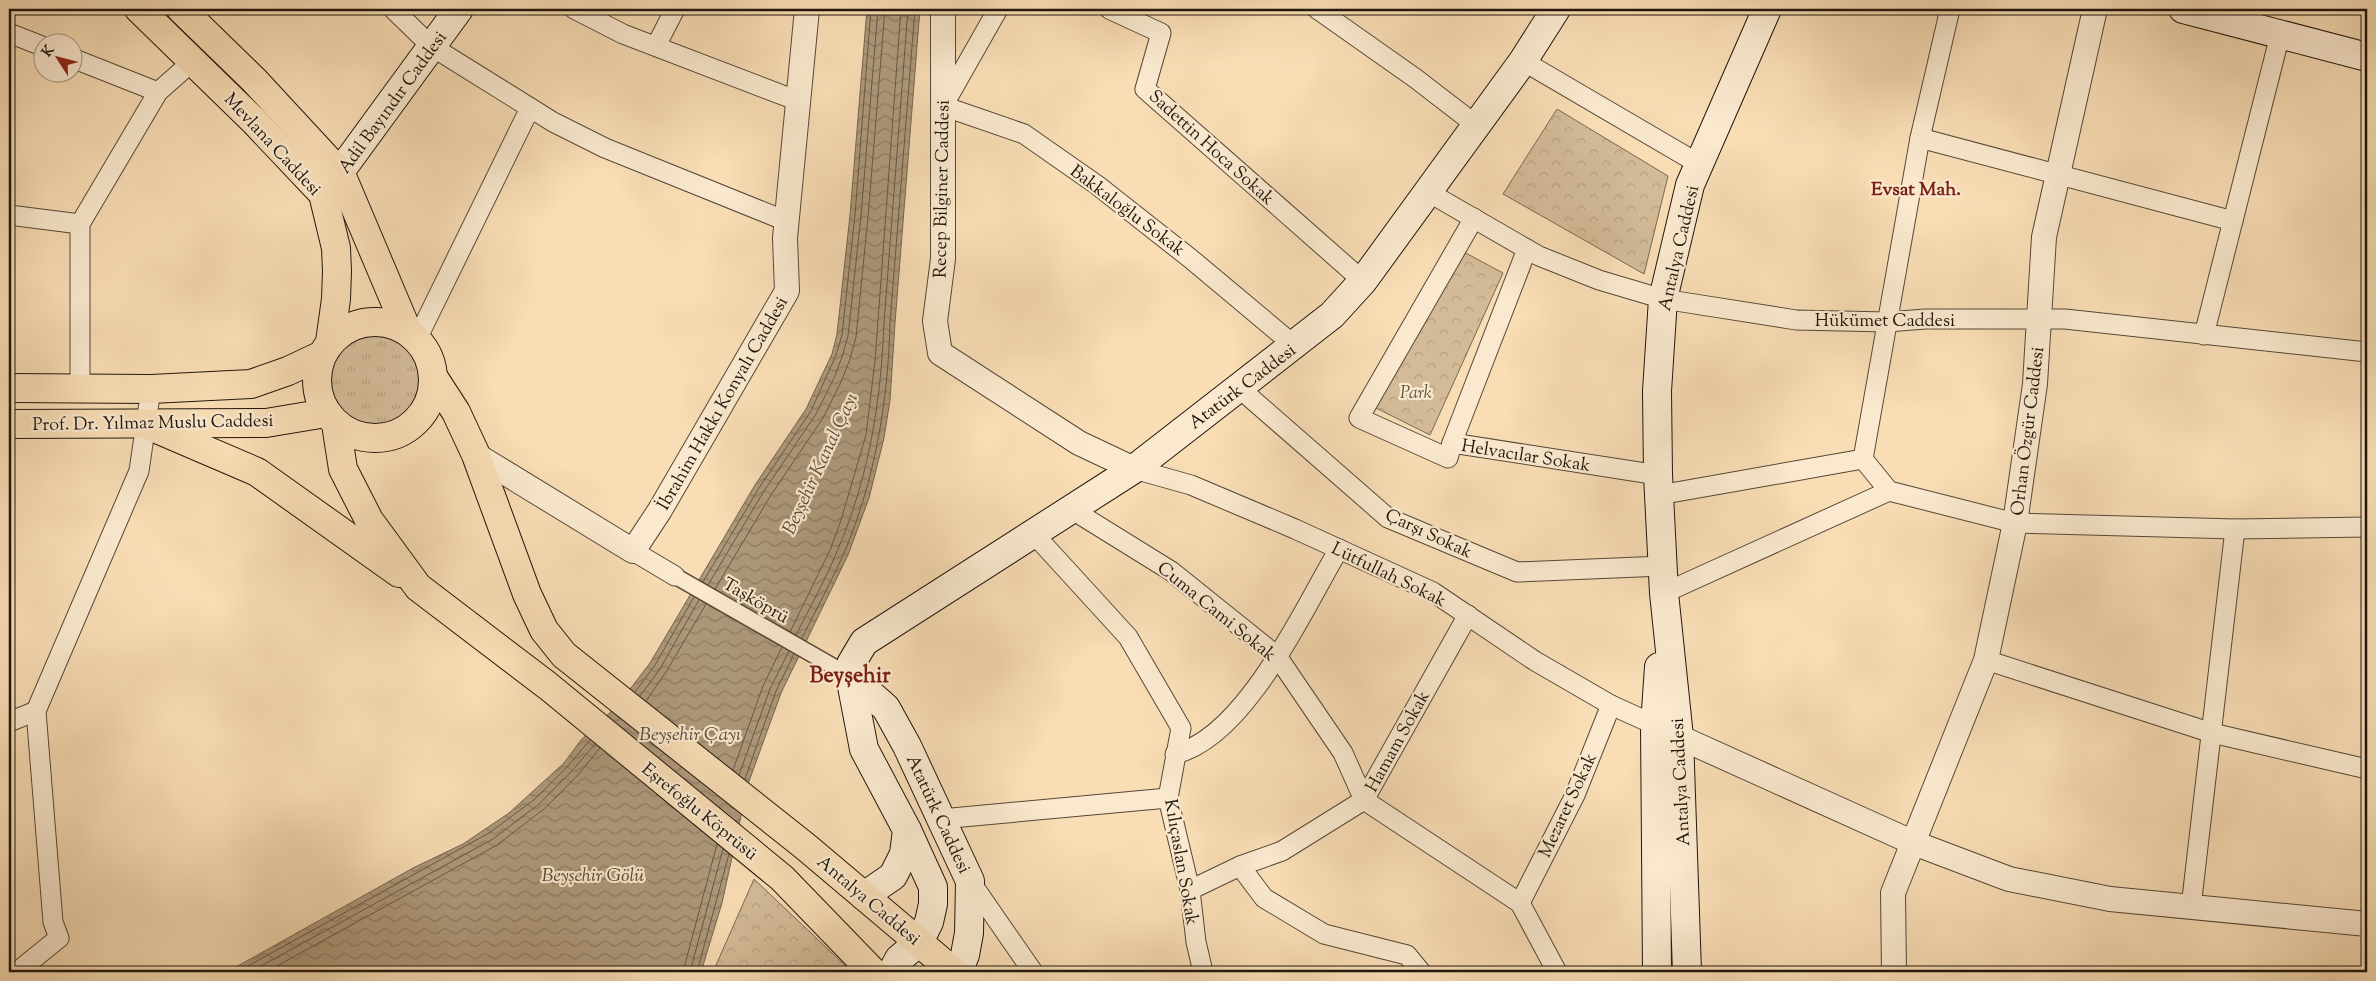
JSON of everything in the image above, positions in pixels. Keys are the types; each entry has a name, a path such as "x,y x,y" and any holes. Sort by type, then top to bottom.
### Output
{"main road":[{"name":"Mevlana Caddesi","path":"140,9 323,194 336,248 337,271 336,299 326,349"},
{"name":"Mevlana Caddesi","path":"181,9 254,80 341,174 412,335"},
{"name":"Adil Bayındır Caddesi","path":"323,194 341,174 459,9"},
{"name":"Atatürk Caddesi","path":"864,896 893,876 904,854 907,830 864,749 850,676 851,664 864,642 1134,469 1332,315 1363,281 1523,61 1556,9"},
{"name":"Antalya Caddesi","path":"1687,972 1679,737 1664,593 1659,485 1657,391 1663,299 1690,185 1768,9"},
{"path":"2183,9 2367,57"},
{"path":"331,418 352,434 372,438 391,436 408,428 422,414 431,397 434,378 430,359 412,335 384,322 358,323 342,331 326,349 317,370 316,384 319,399 331,418 343,469 369,520 418,587"},
{"name":"Prof. Dr. Yılmaz Muslu Caddesi","path":"9,388 152,389 251,384 288,371 326,349"},
{"path":"434,378 456,412 476,455"},
{"name":"Prof. Dr. Yılmaz Muslu Caddesi","path":"9,424 266,423 331,418"},
{"path":"145,424 257,472 418,587"},
{"name":"Antalya Caddesi","path":"476,455 527,594 544,630 564,655 806,847 954,972"},
{"name":"Eşrefoğlu Köprüsü","path":"418,587 548,686 782,878 874,972"},
{"name":"Antalya Caddesi","path":"1658,972 1655,725 1664,593"},
{"name":"Atatürk Caddesi","path":"850,676 886,708 907,746 970,881 969,933 965,955 958,972"},
{"path":"1655,725 1679,737"},
{"path":"892,972 899,959 919,942 929,922 933,904 933,887 907,830"}],"street":[{"path":"392,9 431,46 530,108 605,148 786,221"},
{"path":"574,9 622,34 798,102"},
{"path":"656,46 674,9"},
{"name":"İbrahim Hakkı Konyalı Caddesi","path":"633,551 660,510 787,292 786,221 807,9"},
{"name":"Recep Bilginer Caddesi","path":"943,9 944,259 935,321 940,353 1079,443 1134,469"},
{"path":"943,106 998,9"},
{"name":"Sadettin Hoca Sokak","path":"1109,9 1161,33 1145,90 1363,281"},
{"path":"1317,9 1415,78 1476,125"},
{"path":"1950,9 1920,138 1863,459 1890,491 2015,523 2235,529 2367,527"},
{"name":"Orhan Özgür Caddesi","path":"1894,972 1893,893 1986,660 2015,523 2035,384 2044,237 2056,174 2095,9"},
{"path":"9,33 32,42"},
{"path":"2204,335 2280,35"},
{"path":"80,389 80,224 158,92 193,61"},
{"path":"1523,61 1699,164"},
{"path":"82,62 158,92"},
{"name":"Bakkaloğlu Sokak","path":"943,106 1024,134 1097,185 1184,252 1294,346"},
{"path":"412,335 530,108"},
{"path":"1920,138 2233,220"},
{"name":"Hükümet Caddesi","path":"1428,192 1527,249 1599,280 1663,299 1796,320 1887,322 1925,319 2065,319 2367,352"},
{"path":"9,215 80,224"},
{"path":"1452,444 1448,458 1359,418 1474,218"},
{"name":"Helvacılar Sokak","path":"1527,249 1452,444 1659,485 1863,459"},
{"name":"Çarşı Sokak","path":"1238,387 1388,518 1517,572 1663,566"},
{"path":"17,972 59,938 53,922 36,711 139,472 152,389"},
{"path":"476,455 675,576"},
{"name":"Lütfullah Sokak","path":"1134,469 1191,486 1339,549 1433,592 1535,661 1611,705 1655,725"},
{"path":"1664,593 1890,491"},
{"name":"Cuma Cami Sokak","path":"1071,509 1171,571 1277,656 1342,753 1364,800"},
{"path":"2191,907 2235,529"},
{"name":"Kılıçaslan Sokak","path":"1034,533 1128,637 1181,728 1168,798 1190,890 1196,942 1202,972"},
{"path":"1175,754 1198,746 1223,728 1246,701 1277,656 1339,549"},
{"name":"Taşköprü","path":"675,576 850,676"},
{"name":"Hamam Sokak","path":"1190,890 1240,866 1282,852 1364,800 1468,615"},
{"path":"1986,660 2212,734 2367,769"},
{"name":"Mezaret Sokak","path":"1520,903 1575,795 1611,705"},
{"path":"9,722 36,711"},
{"path":"1679,737 1914,843 2009,879 2110,899 2367,924"},
{"path":"941,819 1168,798"},
{"path":"1364,800 1520,903 1551,970"},
{"path":"1240,866 1264,898 1324,934 1407,955 1421,972"},
{"path":"970,881 1032,972"}],"green space":[{"path":"1557,109 1668,176 1644,274 1503,194"},
{"name":"Park","path":"1462,251 1503,273 1430,435 1374,407"},
{"path":"375,336 392,339 406,349 416,363 419,380 416,397 406,411 392,421 375,424 358,421 344,411 334,397 331,380 334,363 344,349 358,339"},
{"path":"754,879 852,972 713,972"}],"water":[{"path":"867,9 920,9 890,400 884,438 869,498 848,555 781,693 748,784 722,903 701,972 227,972 413,868 463,844 509,813 564,763 581,740 617,706 650,663 755,485 806,409 832,354 837,334 850,215"}],"district":[{"name":"Evsat Mah.","path":"1916,188"},
{"name":"Beyşehir","path":"850,674"}],"water label":[{"name":"Beyşehir Kanal Çayı","path":"819,463"},
{"name":"Beyşehir Çayı","path":"690,733"},
{"name":"Beyşehir Gölü","path":"593,874"}]}
